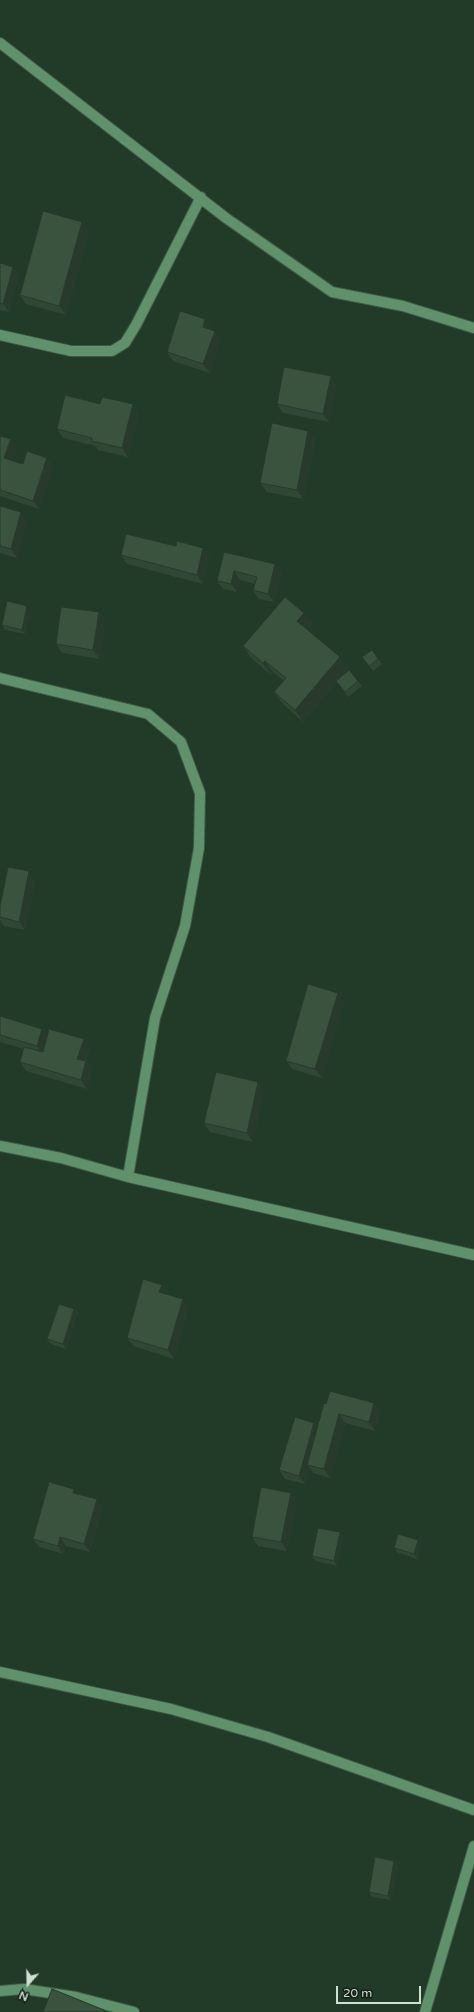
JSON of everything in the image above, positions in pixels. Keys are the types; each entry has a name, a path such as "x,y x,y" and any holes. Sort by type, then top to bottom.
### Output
{"street":[{"path":"0,43 201,197 226,218 332,292 404,306 474,328"},
{"path":"0,335 71,351 112,351 125,343 136,325 201,197"},
{"path":"0,678 148,714 181,742 200,793 199,848 185,926 155,1018 128,1177"},
{"path":"0,1146 61,1158 128,1177 474,1255"},
{"path":"0,1672 171,1710 268,1737 474,1810"},
{"path":"425,2012 474,1846"},
{"path":"0,1991 24,1989 76,1997 134,2012"}],"building":[{"path":"43,211 82,222 59,306 20,295"},
{"path":"0,263 13,267 3,304 0,303"},
{"path":"180,311 205,319 203,327 215,331 203,364 167,352"},
{"path":"284,367 331,376 323,414 277,404"},
{"path":"65,395 100,404 102,397 133,404 122,448 92,441 92,438 57,429"},
{"path":"272,423 308,431 297,490 260,483"},
{"path":"0,436 11,439 4,458 23,464 27,451 47,458 33,501 0,490"},
{"path":"0,506 21,512 11,549 0,546"},
{"path":"126,534 176,546 177,541 203,548 197,575 121,555"},
{"path":"224,552 275,564 268,594 253,590 257,577 234,571 231,584 217,581"},
{"path":"285,597 304,613 297,621 340,657 295,710 274,692 286,678 265,661 263,663 243,646"},
{"path":"7,601 27,606 22,630 2,625"},
{"path":"61,607 99,612 93,650 56,644"},
{"path":"372,650 378,659 369,666 362,657"},
{"path":"349,670 358,681 345,692 336,681"},
{"path":"8,867 29,871 19,922 0,917 0,906"},
{"path":"308,984 338,993 315,1069 286,1061"},
{"path":"0,1016 42,1029 37,1046 0,1035"},
{"path":"49,1029 84,1039 77,1059 86,1061 81,1080 20,1062 24,1047 43,1052"},
{"path":"216,1072 258,1082 247,1133 204,1123"},
{"path":"143,1279 162,1285 159,1292 183,1299 168,1350 127,1338"},
{"path":"59,1304 74,1309 63,1344 47,1339"},
{"path":"330,1391 374,1403 369,1422 339,1414 324,1469 307,1465 324,1403 326,1404"},
{"path":"295,1417 314,1423 299,1476 279,1470"},
{"path":"49,1482 74,1489 73,1493 97,1499 84,1544 60,1537 58,1546 33,1539"},
{"path":"261,1487 291,1493 281,1542 252,1537"},
{"path":"318,1528 340,1532 334,1561 312,1556"},
{"path":"398,1534 418,1540 414,1554 394,1548"},
{"path":"375,1857 394,1861 388,1896 369,1892"},
{"path":"52,1989 104,2010 103,2012 43,2012"}]}
